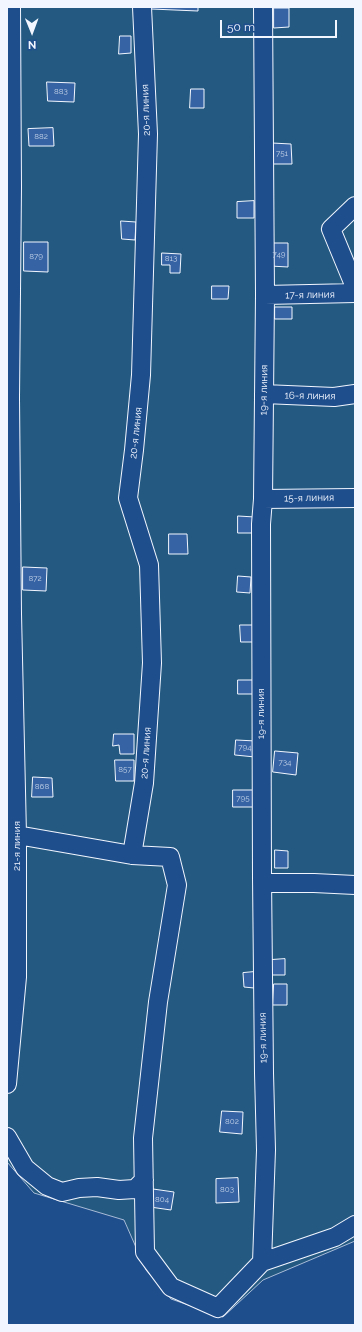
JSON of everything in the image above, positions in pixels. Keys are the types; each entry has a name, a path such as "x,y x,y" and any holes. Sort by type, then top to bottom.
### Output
{"street":[{"name":"21-я линия","path":"7,1084 17,977 17,835 12,614 10,398 12,195 11,7"},
{"name":"20-я линия","path":"132,855 144,783 152,663 149,565 128,498 141,375 148,134 142,7"},
{"name":"19-я линия","path":"262,7 265,296 263,499 261,524 262,884 266,1150 262,1262"},
{"path":"355,206 331,229 355,287"},
{"name":"17-я линия","path":"265,296 355,293"},
{"name":"16-я линия","path":"264,394 334,397 355,394"},
{"name":"15-я линия","path":"263,499 355,498"},
{"path":"17,835 132,855 170,857 177,885 158,1002 143,1138 146,1252 171,1287 218,1308 262,1262 335,1237 355,1225"},
{"path":"262,884 314,883 355,886"},
{"path":"7,1137 25,1168 47,1186 62,1192 79,1188 96,1187 119,1190 135,1188 144,1180"}],"shaded area":[{"path":"7,7 355,7 355,1241 263,1280 223,1317 171,1299 146,1270 124,1220 34,1193 7,1162"}],"building":[{"path":"151,7 198,7 198,11 151,9"},
{"path":"274,8 289,8 289,27 274,28"},
{"path":"120,36 131,36 131,53 119,54"},
{"path":"47,82 75,83 74,102 48,101"},
{"path":"191,89 204,89 204,108 190,108"},
{"path":"53,128 54,146 29,146 28,129"},
{"path":"272,143 291,144 292,164 272,164"},
{"path":"254,201 254,218 237,218 237,202"},
{"path":"121,221 136,222 135,240 122,239"},
{"path":"24,242 48,242 48,272 24,271"},
{"path":"270,243 288,243 288,267 270,266"},
{"path":"162,253 181,254 180,273 170,273 170,265 162,265"},
{"path":"212,286 229,286 228,299 212,299"},
{"path":"275,307 292,307 292,319 275,319"},
{"path":"238,516 255,517 255,533 238,533"},
{"path":"169,534 187,534 188,554 169,554"},
{"path":"23,567 47,568 46,591 23,590"},
{"path":"238,576 251,577 250,593 237,592"},
{"path":"240,625 255,625 254,642 241,642"},
{"path":"238,680 256,680 256,694 238,694"},
{"path":"114,734 134,734 134,754 120,754 119,745 113,746"},
{"path":"236,740 256,741 255,757 235,755"},
{"path":"275,751 298,753 296,775 273,772"},
{"path":"115,760 134,760 134,781 116,781"},
{"path":"33,777 52,778 53,797 32,797"},
{"path":"233,790 254,790 253,807 233,807"},
{"path":"275,850 288,851 288,868 275,868"},
{"path":"285,959 285,975 272,975 271,960"},
{"path":"254,972 254,988 244,987 243,973"},
{"path":"274,984 287,984 287,1005 273,1005"},
{"path":"222,1111 243,1112 242,1134 220,1132"},
{"path":"238,1178 239,1202 216,1203 216,1179"},
{"path":"153,1189 174,1192 171,1210 150,1207"}]}
